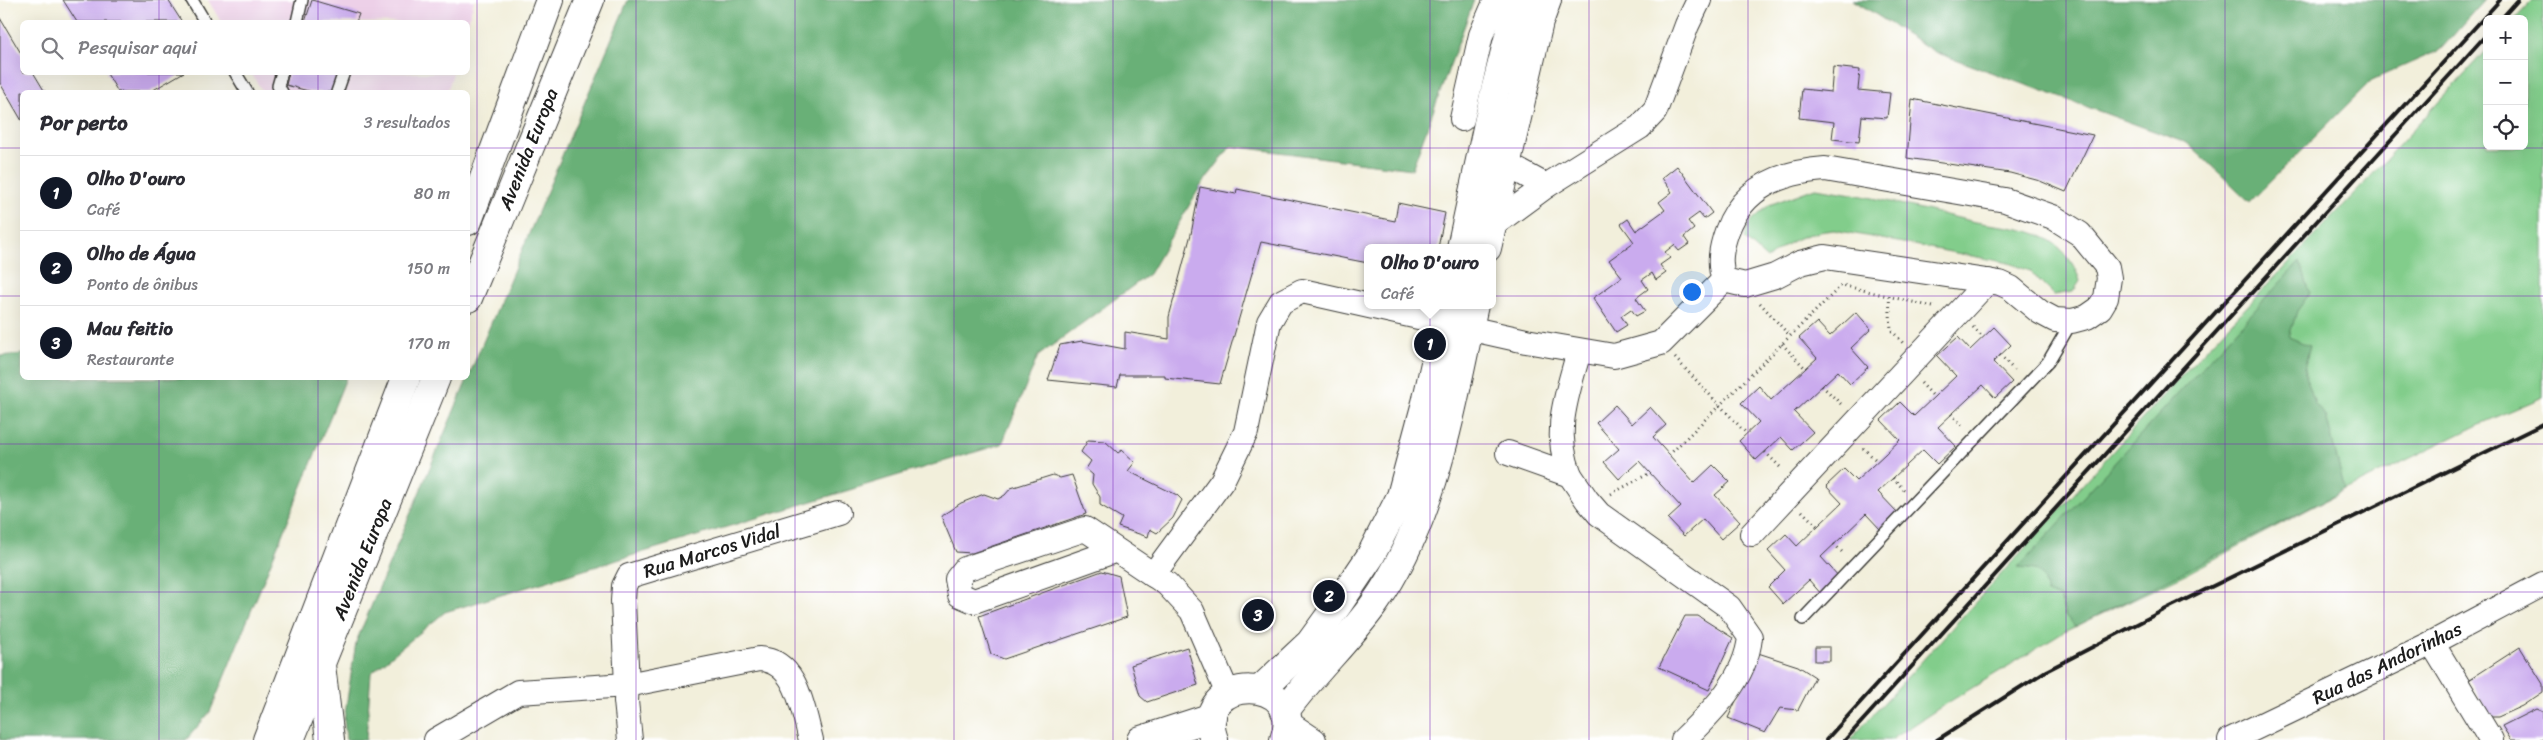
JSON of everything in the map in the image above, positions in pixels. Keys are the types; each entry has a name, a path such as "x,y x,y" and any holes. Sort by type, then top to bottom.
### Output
{"main road":[{"name":"Avenida Europa","path":"470,216 550,0"},
{"name":"Avenida Europa","path":"470,293 590,0"},
{"path":"1462,244 1495,91 1520,0"},
{"path":"1490,236 1539,22 1547,0"},
{"path":"1261,689 1310,643 1370,557 1401,496 1452,316"},
{"path":"1286,724 1306,681 1376,602 1421,514 1449,420 1452,316"},
{"name":"Avenida Europa","path":"277,733 405,380"},
{"name":"Avenida Europa","path":"277,733 320,663 435,380"},
{"path":"320,663 330,740"},
{"path":"1142,740 1213,729 1220,701 1228,694 1239,689 1261,689 1271,694 1286,724"},
{"path":"258,740 277,733"},
{"path":"1142,740 1149,740"}],"street":[{"path":"1462,119 1481,35 1496,0"},
{"path":"1490,236 1546,186 1640,127 1655,112 1687,25 1699,0"},
{"path":"1506,164 1546,186"},
{"path":"1825,169 2005,200 2053,217 2080,234 2107,267 2109,278 2106,298 2100,308 2087,317 2072,321 2054,320 2040,312 2011,288 1988,281 1825,257 1800,263 1776,276 1745,285 1724,280 1719,266 1724,240 1739,206 1754,192 1777,179 1800,171 1825,169"},
{"path":"1410,309 1452,316 1579,351 1614,356 1661,342 1724,280"},
{"path":"1752,534 1988,281"},
{"path":"1153,575 1222,481 1246,432 1269,322 1281,302 1302,291 1364,301"},
{"path":"1579,351 1564,407 1560,438 1562,455 1570,476 1599,514 1729,607 1750,637 1748,653 1737,679 1683,740"},
{"path":"1508,453 1570,476"},
{"name":"Rua Marcos Vidal","path":"630,740 626,701 628,685 623,601 624,586 629,576 838,514"},
{"path":"1114,551 974,600 960,595 957,579 965,569 1085,529 1114,551 1167,584 1192,611 1228,694"},
{"name":"Rua das Andorinhas","path":"2230,740 2432,642 2543,584"},
{"path":"2432,642 2491,740"},
{"path":"436,740 518,692 628,685 759,659 772,660 788,673 797,689 811,740"},
{"path":"1286,724 1314,740"}],"lane":[{"path":"192,0 204,20"},
{"path":"297,20 302,0"},
{"path":"237,75 246,90"},
{"path":"281,75 278,86 281,90"},
{"path":"338,90 343,75"},
{"path":"1804,619 2048,362 2072,321"}],"path":[{"path":"1669,455 1842,285 1959,313"},
{"path":"1889,296 1891,330 1917,358"},
{"path":"1754,297 1790,336"},
{"path":"1661,342 1747,434"},
{"path":"1782,344 1806,368"},
{"path":"2000,355 2027,384"},
{"path":"1822,386 1858,420"},
{"path":"1591,504 1650,473"}],"shaded area":[{"path":"208,0 474,0 469,20 220,20"},
{"path":"252,75 452,75 448,90 262,90"}],"green space":[{"path":"628,0 1474,0 1412,169 1231,146 1200,187 1149,274 1038,356 1002,444 445,612 371,673 366,740 346,740 344,720 356,642 467,380 470,380 470,373"},
{"path":"1853,0 2485,0 2440,50 2372,80 2250,202 2187,143 1935,52"},
{"path":"2533,0 2543,0 2543,397 2478,425 2345,490 2186,574 2066,631 1944,705 1891,740 1850,740 2195,361 2360,188 2483,53 2483,150 2528,150 2528,15 2519,15"},
{"path":"1815,188 1874,198 1971,221 2033,233 2052,242 2066,254 2073,264 2080,281 2073,292 2054,295 2030,271 2009,263 1834,230 1798,238 1767,259 1745,239 1748,224 1769,205"},
{"path":"2300,261 2310,293 2297,311 2289,337 2310,346 2304,369 2315,404 2326,416 2345,490 2075,627 2065,615 2060,598 2047,593 2042,576 2036,571 2018,568"},
{"path":"20,354 20,380 345,380 210,712 186,740 0,740 0,356"}],"building":[{"path":"63,0 168,0 181,20 76,20"},
{"path":"312,0 359,14 357,20 306,20"},
{"path":"0,18 20,52 20,75 35,75 44,90 20,90 20,118 0,83"},
{"path":"1833,67 1860,70 1858,90 1890,93 1887,118 1862,116 1859,142 1832,139 1834,122 1799,118 1802,89 1831,92"},
{"path":"108,75 179,75 153,90 117,90"},
{"path":"288,75 340,75 336,90 305,90 286,85"},
{"path":"1912,99 2093,135 2066,192 2040,181 2010,173 1907,158"},
{"path":"1677,166 1712,213 1704,219 1699,213 1688,221 1694,229 1684,237 1689,244 1679,251 1674,245 1665,252 1670,258 1660,265 1666,273 1656,280 1652,273 1642,280 1648,289 1636,298 1645,311 1636,316 1631,309 1621,316 1627,325 1616,332 1593,298 1622,277 1609,260 1634,242 1621,224 1628,219 1636,231 1665,210 1659,202 1672,192 1662,178"},
{"path":"1200,187 1236,194 1237,189 1395,221 1398,203 1445,213 1439,244 1364,244 1364,262 1261,242 1220,384 1165,378 1165,375 1120,375 1117,387 1048,380 1060,345 1082,341 1125,349 1125,332 1169,339 1169,317 1191,234"},
{"path":"1856,312 1871,329 1851,348 1868,367 1850,384 1838,371 1794,412 1813,432 1793,450 1781,437 1756,460 1739,441 1759,422 1741,403 1759,386 1771,400 1817,358 1799,338 1817,322 1830,336"},
{"path":"1994,327 2011,345 1993,362 2012,382 1995,398 1983,385 1938,427 1956,446 1937,464 1923,450 1878,492 1898,513 1880,529 1866,514 1821,557 1840,578 1822,595 1809,580 1783,604 1768,587 1785,570 1768,551 1786,534 1797,546 1842,503 1826,486 1844,469 1856,481 1900,440 1881,420 1900,402 1914,416 1956,376 1937,356 1958,337 1970,350"},
{"path":"1615,405 1632,424 1650,407 1666,425 1653,437 1694,483 1713,465 1730,482 1715,495 1740,522 1721,539 1703,519 1684,536 1668,519 1681,507 1639,461 1619,479 1604,462 1619,449 1596,423"},
{"path":"1088,440 1105,441 1118,453 1122,450 1135,462 1128,471 1177,495 1182,500 1173,518 1157,533 1150,529 1148,537 1118,527 1122,518 1100,505 1100,497 1092,484 1093,475 1086,469 1091,461 1081,452"},
{"path":"1053,475 1060,478 1072,475 1086,514 972,553 956,552 941,516 961,503 984,494 998,499 1011,488"},
{"path":"1102,571 1119,576 1127,617 1004,659 991,654 979,616"},
{"path":"1685,616 1698,616 1733,638 1709,690 1659,667"},
{"path":"1187,647 1198,685 1147,702 1140,696 1131,665"},
{"path":"1815,647 1830,647 1830,661 1815,661"},
{"path":"2520,647 2543,684 2543,692 2522,706 2498,717 2490,717 2469,680"},
{"path":"1758,653 1798,666 1815,677 1798,710 1780,708 1765,733 1728,718"},
{"path":"2536,709 2543,712 2543,740 2511,740 2502,726"}],"railway":[{"path":"1826,740 2500,0"},
{"path":"2505,15 2518,0"},
{"path":"1845,740 2483,38"},
{"path":"1937,740 2046,671 2162,611 2543,424"}],"place":[{"name":"Olho D'ouro","path":"1430,344"},
{"name":"Olho de Água","path":"1329,596"},
{"name":"Mau feitio","path":"1258,615"}]}
